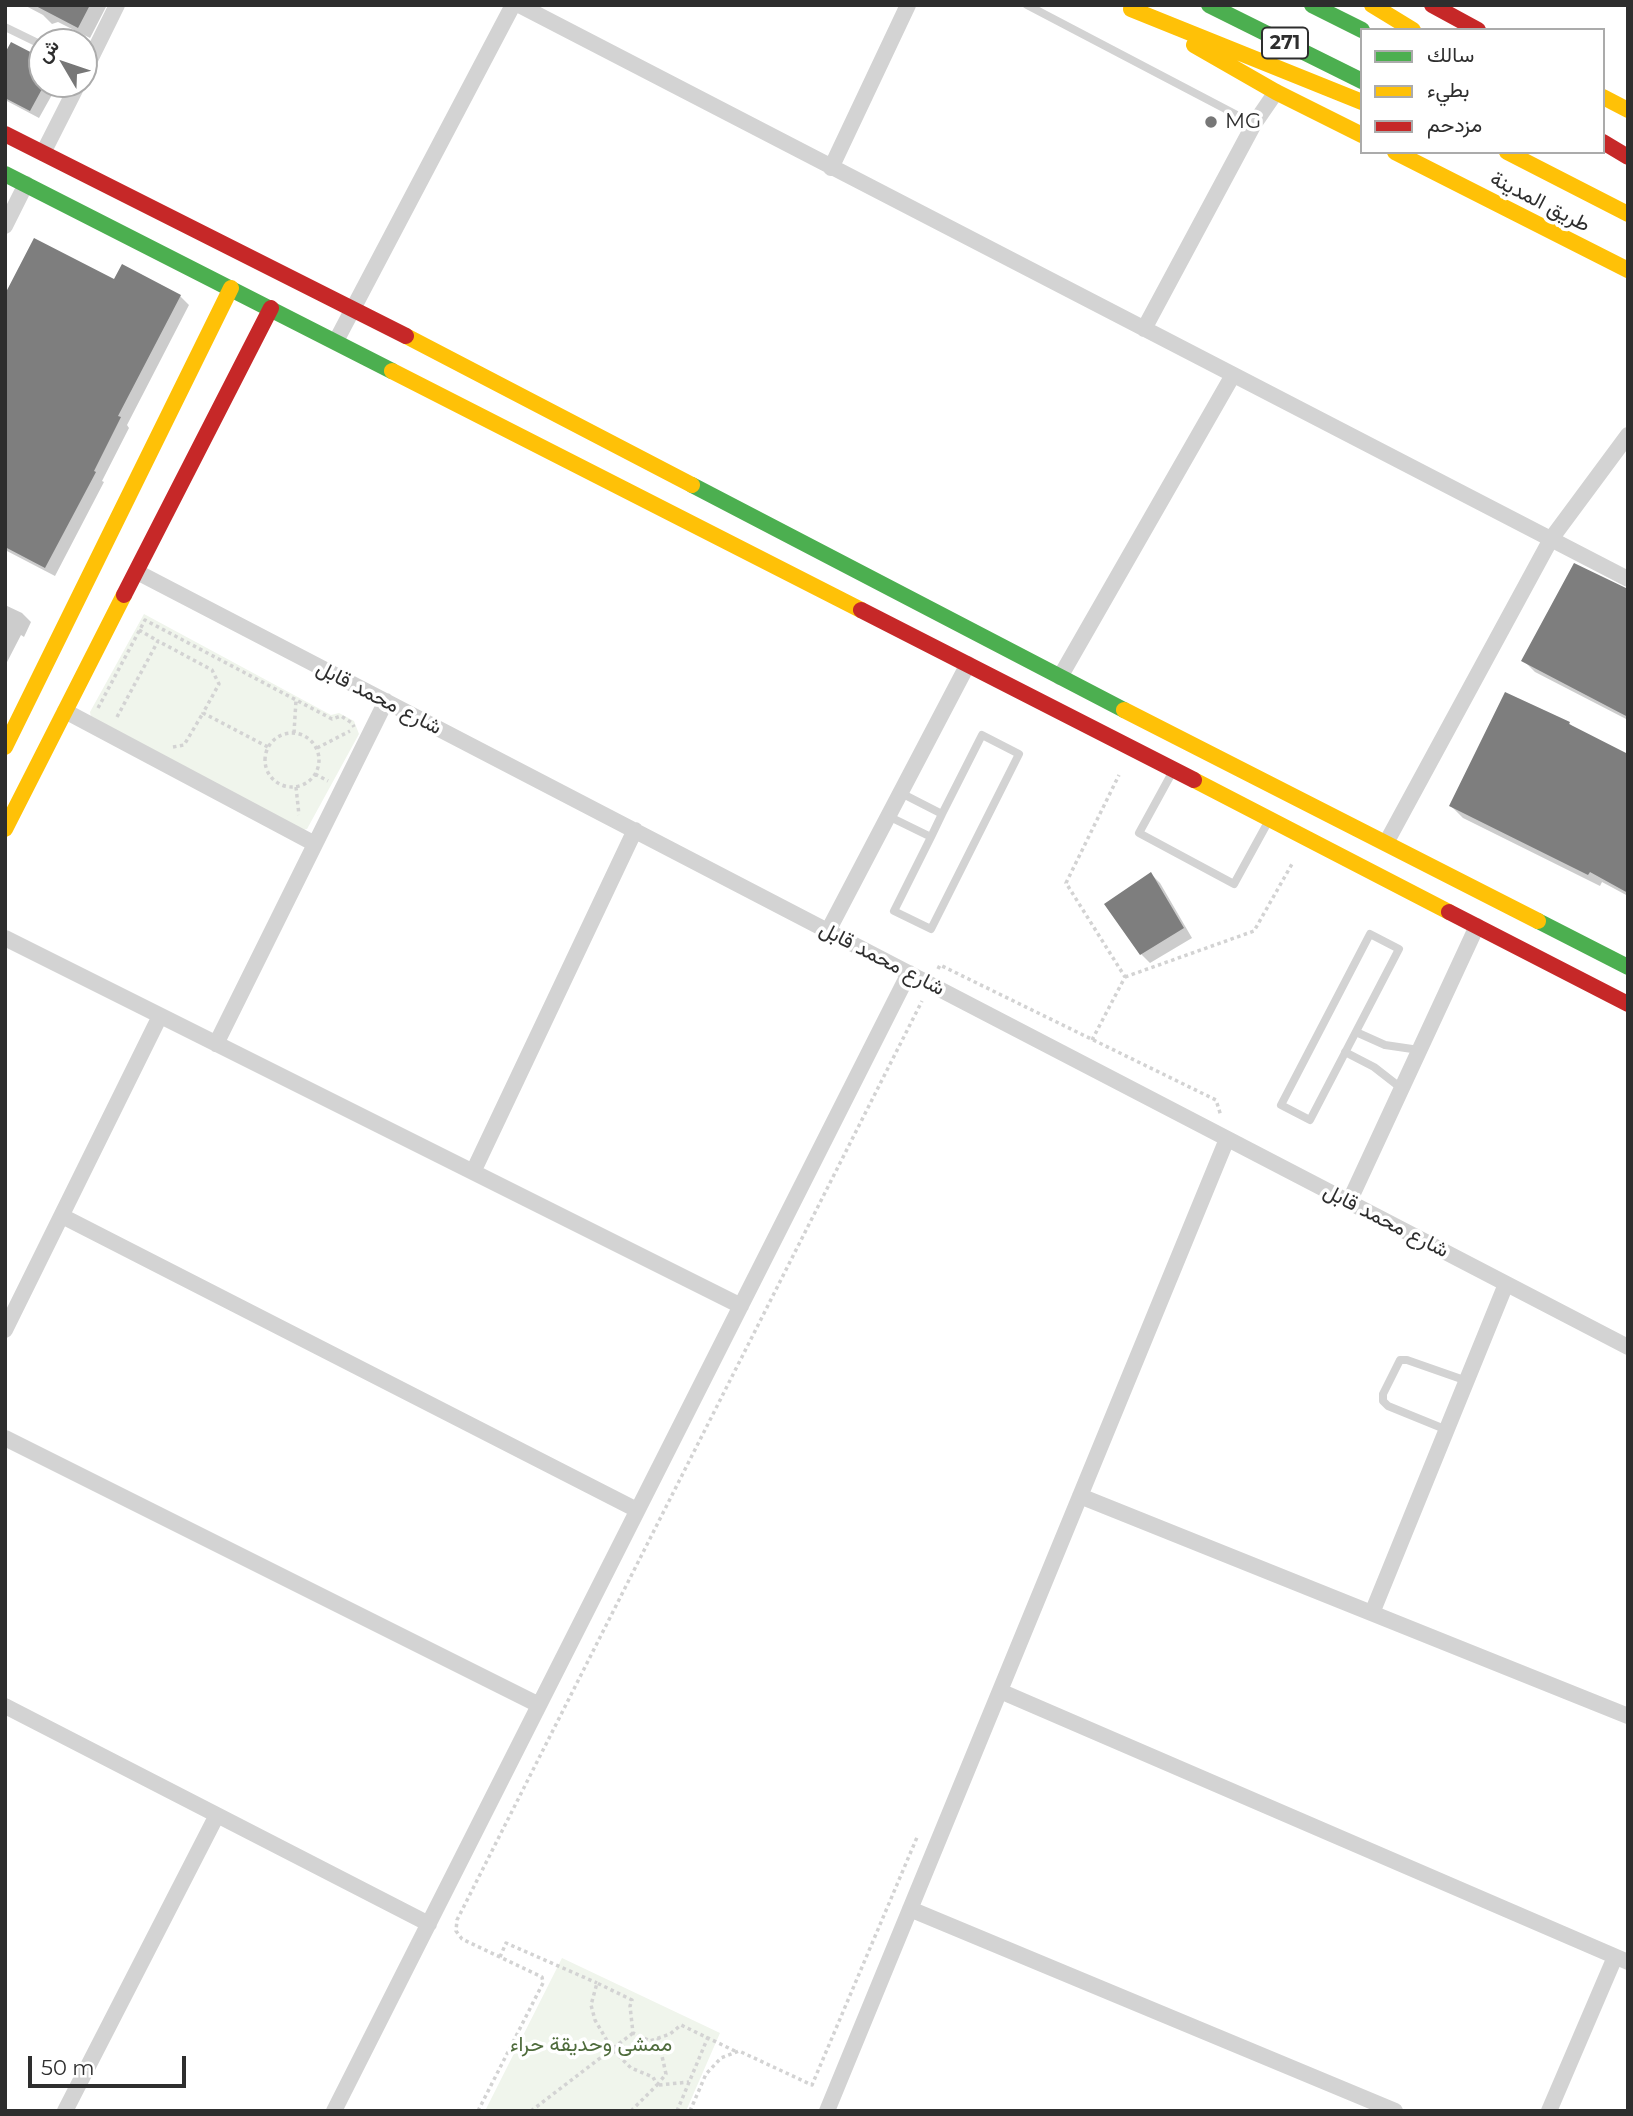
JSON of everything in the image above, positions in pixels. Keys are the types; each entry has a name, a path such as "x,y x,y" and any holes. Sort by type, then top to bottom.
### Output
{"main road":[{"name":"271","path":"1209,5 1360,79"},
{"name":"271","path":"1312,5 1360,29"},
{"path":"1372,5 1410,28"},
{"path":"1432,5 1474,28"},
{"path":"1127,7 1276,92 1360,134"},
{"path":"1127,7 1360,101"},
{"path":"1605,98 1628,110"},
{"path":"5,134 352,309 1060,677 1628,967"},
{"path":"1605,143 1628,157"},
{"path":"1605,151 1628,163"},
{"name":"طريق المدينة","path":"1399,154 1628,270"},
{"path":"1491,154 1598,197"},
{"path":"1511,154 1628,214"},
{"path":"5,174 968,664 1628,1004"},
{"path":"5,747 230,288"},
{"path":"5,829 271,308"}],"street":[{"path":"98,42 117,5"},
{"path":"336,341 513,5"},
{"path":"519,5 1628,579"},
{"path":"831,168 908,5"},
{"path":"1144,329 1254,124 1276,92"},
{"path":"43,153 71,98"},
{"path":"5,226 26,184"},
{"path":"1060,677 1233,375"},
{"path":"1387,843 1551,539 1628,435"},
{"name":"شارع محمد قابل","path":"137,572 909,973 1224,1131 1349,1202 1628,1347"},
{"path":"828,931 968,664"},
{"path":"216,1044 386,701"},
{"path":"65,711 315,844"},
{"path":"473,1172 635,830"},
{"path":"1349,1202 1477,926"},
{"path":"5,938 741,1306"},
{"path":"334,2111 909,973"},
{"path":"5,1330 160,1016"},
{"path":"827,2111 1080,1496 1224,1131"},
{"path":"62,1216 637,1510"},
{"path":"1373,1614 1506,1284"},
{"path":"5,1438 540,1705"},
{"path":"1080,1496 1628,1716"},
{"path":"1000,1691 1621,1960 1549,2111"},
{"path":"5,1726 9,1708 429,1924"},
{"path":"65,2111 217,1815"},
{"path":"910,1909 1395,2111"}],"lane":[{"path":"1027,5 1254,124"},
{"path":"5,27 28,38"},
{"path":"982,735 1019,754 931,929 894,911 931,837 982,735"},
{"path":"1174,770 1139,833 1234,884 1269,819"},
{"path":"901,793 942,814"},
{"path":"888,816 931,837"},
{"path":"1370,934 1399,949 1345,1052 1310,1120 1281,1105 1370,934"},
{"path":"1356,1032 1385,1045 1419,1050"},
{"path":"1345,1052 1374,1067 1401,1088"},
{"path":"1447,1430 1388,1406 1383,1401 1383,1394 1400,1360 1467,1381"}],"path":[{"path":"95,713 145,620 332,719 341,716 352,723 356,730 317,748"},
{"path":"139,630 212,670 219,684 184,745 169,748"},
{"path":"116,719 158,641"},
{"path":"294,733 296,700"},
{"path":"203,713 268,747"},
{"path":"294,733 305,736 317,748 319,766 310,780 296,787 279,784 267,772 265,755 268,747 280,735 294,733"},
{"path":"315,774 330,782 324,793"},
{"path":"1119,775 1066,883 1125,978"},
{"path":"296,787 301,827"},
{"path":"1092,1040 1125,978 1254,931 1292,864"},
{"path":"934,977 940,965 1216,1100 1224,1131"},
{"path":"478,2111 543,1983 542,1977 462,1939 456,1931 457,1920 924,996"},
{"path":"633,2033 650,2041 670,2034 681,2025 812,2085 921,1829"},
{"path":"500,1957 506,1943 632,2000 630,2006 633,2033"},
{"path":"597,1983 591,2005 595,2020 612,2049 631,2068 653,2077 657,2085"},
{"path":"531,2111 633,2033"},
{"path":"631,2111 666,2074 658,2038"},
{"path":"677,2111 708,2038"},
{"path":"690,2111 706,2074 721,2058 737,2052"},
{"path":"657,2085 689,2082"}],"green space":[{"path":"144,614 331,715 339,713 354,721 359,734 307,829 297,831 92,723 90,712"},
{"name":"ممشى وحديقة حراء","path":"562,1958 720,2033 686,2111 485,2111"}],"building":[{"path":"34,5 90,5 78,28"},
{"path":"11,42 28,51 28,98 37,98 30,111 5,98 5,53"},
{"path":"34,238 114,279 122,264 181,295 118,416 121,417 94,471 96,472 45,568 5,547 5,294"},
{"path":"1574,563 1628,589 1628,717 1521,661"},
{"path":"1505,692 1570,722 1569,724 1628,754 1628,893 1590,872 1588,875 1449,806"},
{"path":"1151,872 1184,928 1140,955 1104,904"}],"traffic: fast":[{"path":"1209,5 1360,80"},
{"path":"1312,5 1360,29"},
{"path":"5,174 392,371"},
{"path":"692,485 1124,710"},
{"path":"1538,921 1628,967"}],"traffic: slow":[{"path":"1372,5 1410,28"},
{"path":"1131,9 1360,101"},
{"path":"1194,45 1276,92 1360,134"},
{"path":"1605,98 1628,110"},
{"path":"1399,154 1628,270"},
{"path":"1511,154 1628,214"},
{"path":"5,747 231,288"},
{"path":"406,336 692,485"},
{"path":"392,371 861,610"},
{"path":"5,829 124,595"},
{"path":"1124,710 1538,921"},
{"path":"1194,780 1449,912"}],"traffic: jam":[{"path":"1432,5 1474,28"},
{"path":"5,134 406,336"},
{"path":"1605,143 1628,157"},
{"path":"124,595 271,308"},
{"path":"861,610 1194,780"},
{"path":"1449,912 1628,1004"}],"place":[{"name":"MG","path":"1211,122"}]}
